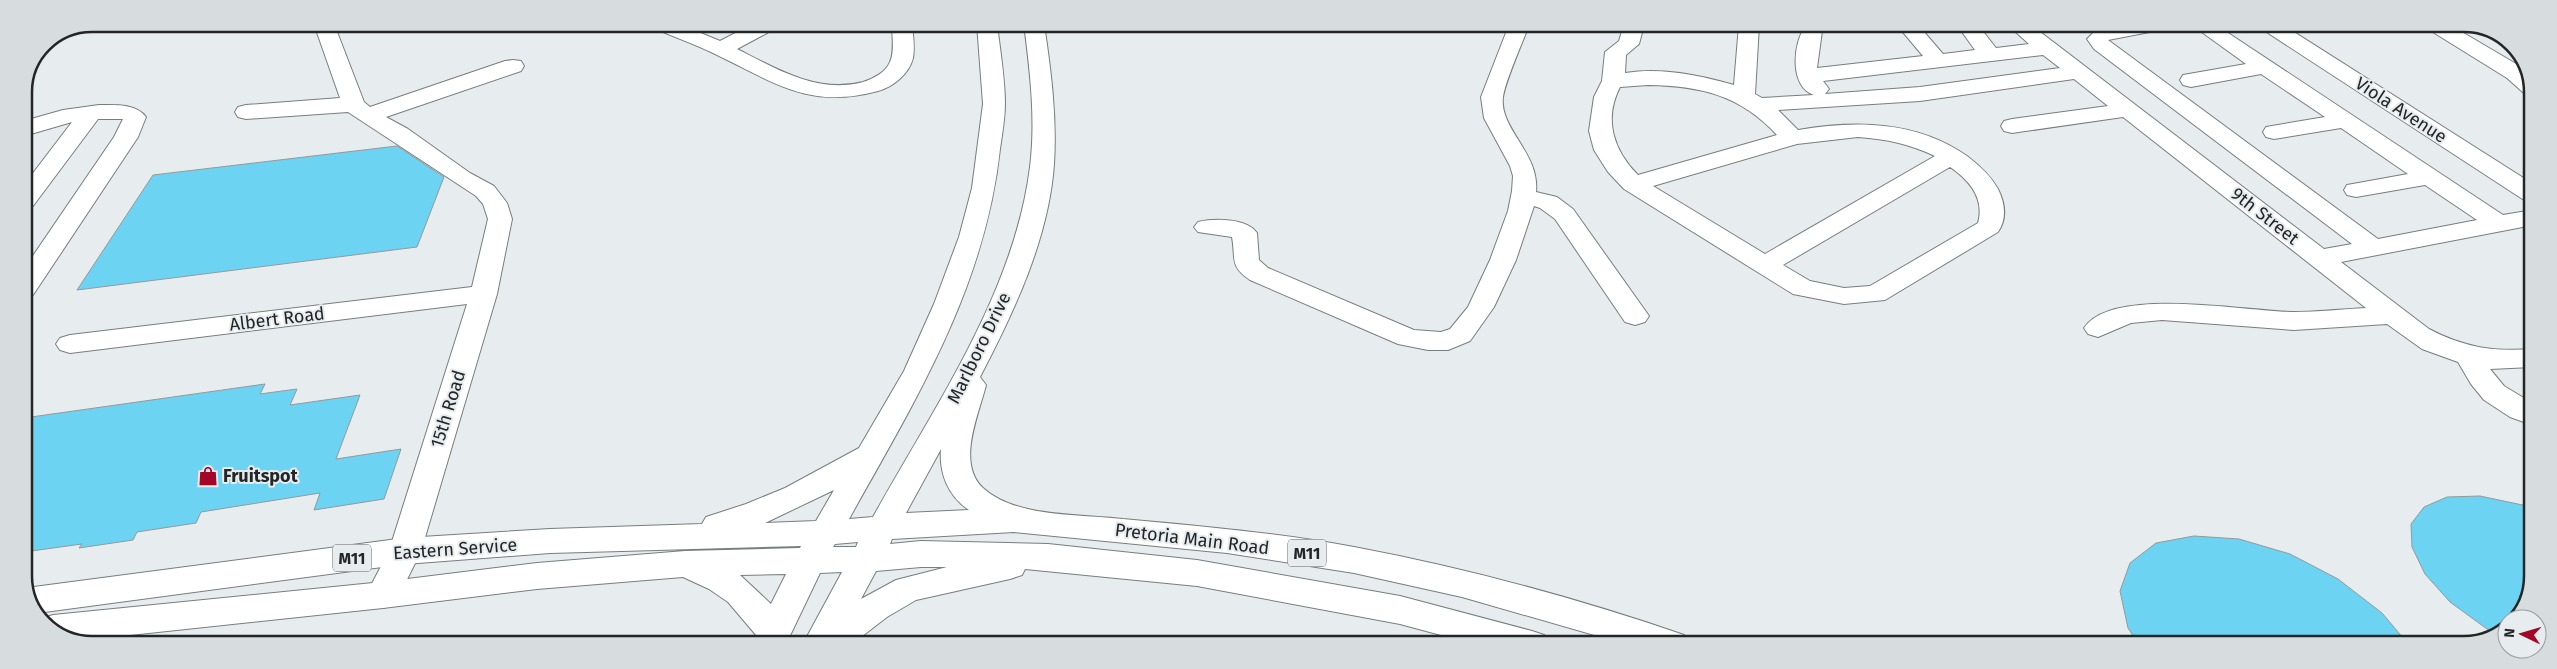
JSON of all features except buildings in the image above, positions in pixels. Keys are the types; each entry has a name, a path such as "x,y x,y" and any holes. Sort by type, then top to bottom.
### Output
{"main road":[{"path":"327,32 361,111"},
{"path":"679,32 808,89 822,93 855,90 881,82 898,68 902,59 902,32"},
{"path":"720,49 754,32"},
{"path":"773,636 809,561 918,371 947,304 972,237 984,188 994,104 988,32"},
{"name":"Marlboro Drive","path":"824,636 864,559 975,362 1010,284 1034,211 1044,140 1044,106 1035,32"},
{"path":"1207,227 1238,230 1244,233 1245,261 1248,267 1259,274 1408,338 1428,342 1459,336 1476,318 1504,257 1524,197 1524,174 1493,113 1492,97 1516,32"},
{"path":"1632,32 1629,44 1616,52 1612,82 1607,89 1599,124 1600,138 1616,167 1633,184 1802,288 1844,296 1876,294 1989,227 1992,219 1992,210 1984,186 1975,174 1952,156 1913,138 1871,130 1785,130 1752,101 1749,32"},
{"path":"1812,32 1805,70 1808,76 1818,89 1854,99"},
{"path":"1913,32 1939,62"},
{"path":"1972,32 1991,56"},
{"name":"9th Street","path":"2027,32 2393,315 2437,346 2468,356 2504,362 2524,359"},
{"path":"2111,32 2104,33 2097,38 2101,45 2374,248"},
{"path":"2212,32 2499,224"},
{"name":"Viola Avenue","path":"2280,32 2524,189"},
{"path":"2448,32 2521,73"},
{"path":"1808,76 2047,48"},
{"path":"246,112 328,105 361,111 514,66"},
{"path":"2191,80 2264,68"},
{"path":"1612,82 1654,77 1682,80 1752,101 1854,99 2086,78"},
{"path":"1633,184 1785,130 2086,78"},
{"path":"2012,126 2127,110"},
{"name":"15th Road","path":"361,111 400,134 462,178 485,191 495,203 500,219 484,294 405,551 383,595"},
{"path":"32,124 56,118 90,114 129,113 135,117 126,137 32,277"},
{"path":"32,190 90,114"},
{"path":"2274,132 2344,121"},
{"path":"1764,265 1952,156"},
{"path":"2356,190 2429,177"},
{"path":"1524,197 1548,202 1564,214 1635,316"},
{"path":"2320,258 2524,219"},
{"name":"Albert Road","path":"70,344 484,294"},
{"path":"2098,328 2126,315 2162,311 2294,321 2393,315"},
{"path":"2468,356 2479,378 2488,389 2508,403 2524,411"},
{"path":"975,362 972,383 955,453 956,470 960,482 971,496 1014,520"},
{"path":"680,550 805,493 871,455"},
{"name":"Pretoria Main Road","path":"881,529 933,523 1014,520 1227,541 1354,560 1462,584 1645,636"},
{"name":"Eastern Service","path":"63,628 383,595 537,576 680,550 826,533 881,529"},
{"name":"Eastern Service","path":"37,599 405,551 550,541 809,561 864,559"},
{"path":"680,550 736,588 746,598 770,636"},
{"name":"Pretoria Main Road","path":"864,559 921,554 1048,557 1197,573 1400,610 1498,636"},
{"path":"837,636 875,607 908,589 1048,557"}],"place":[{"name":"Fruitspot","path":"208,476"}]}
